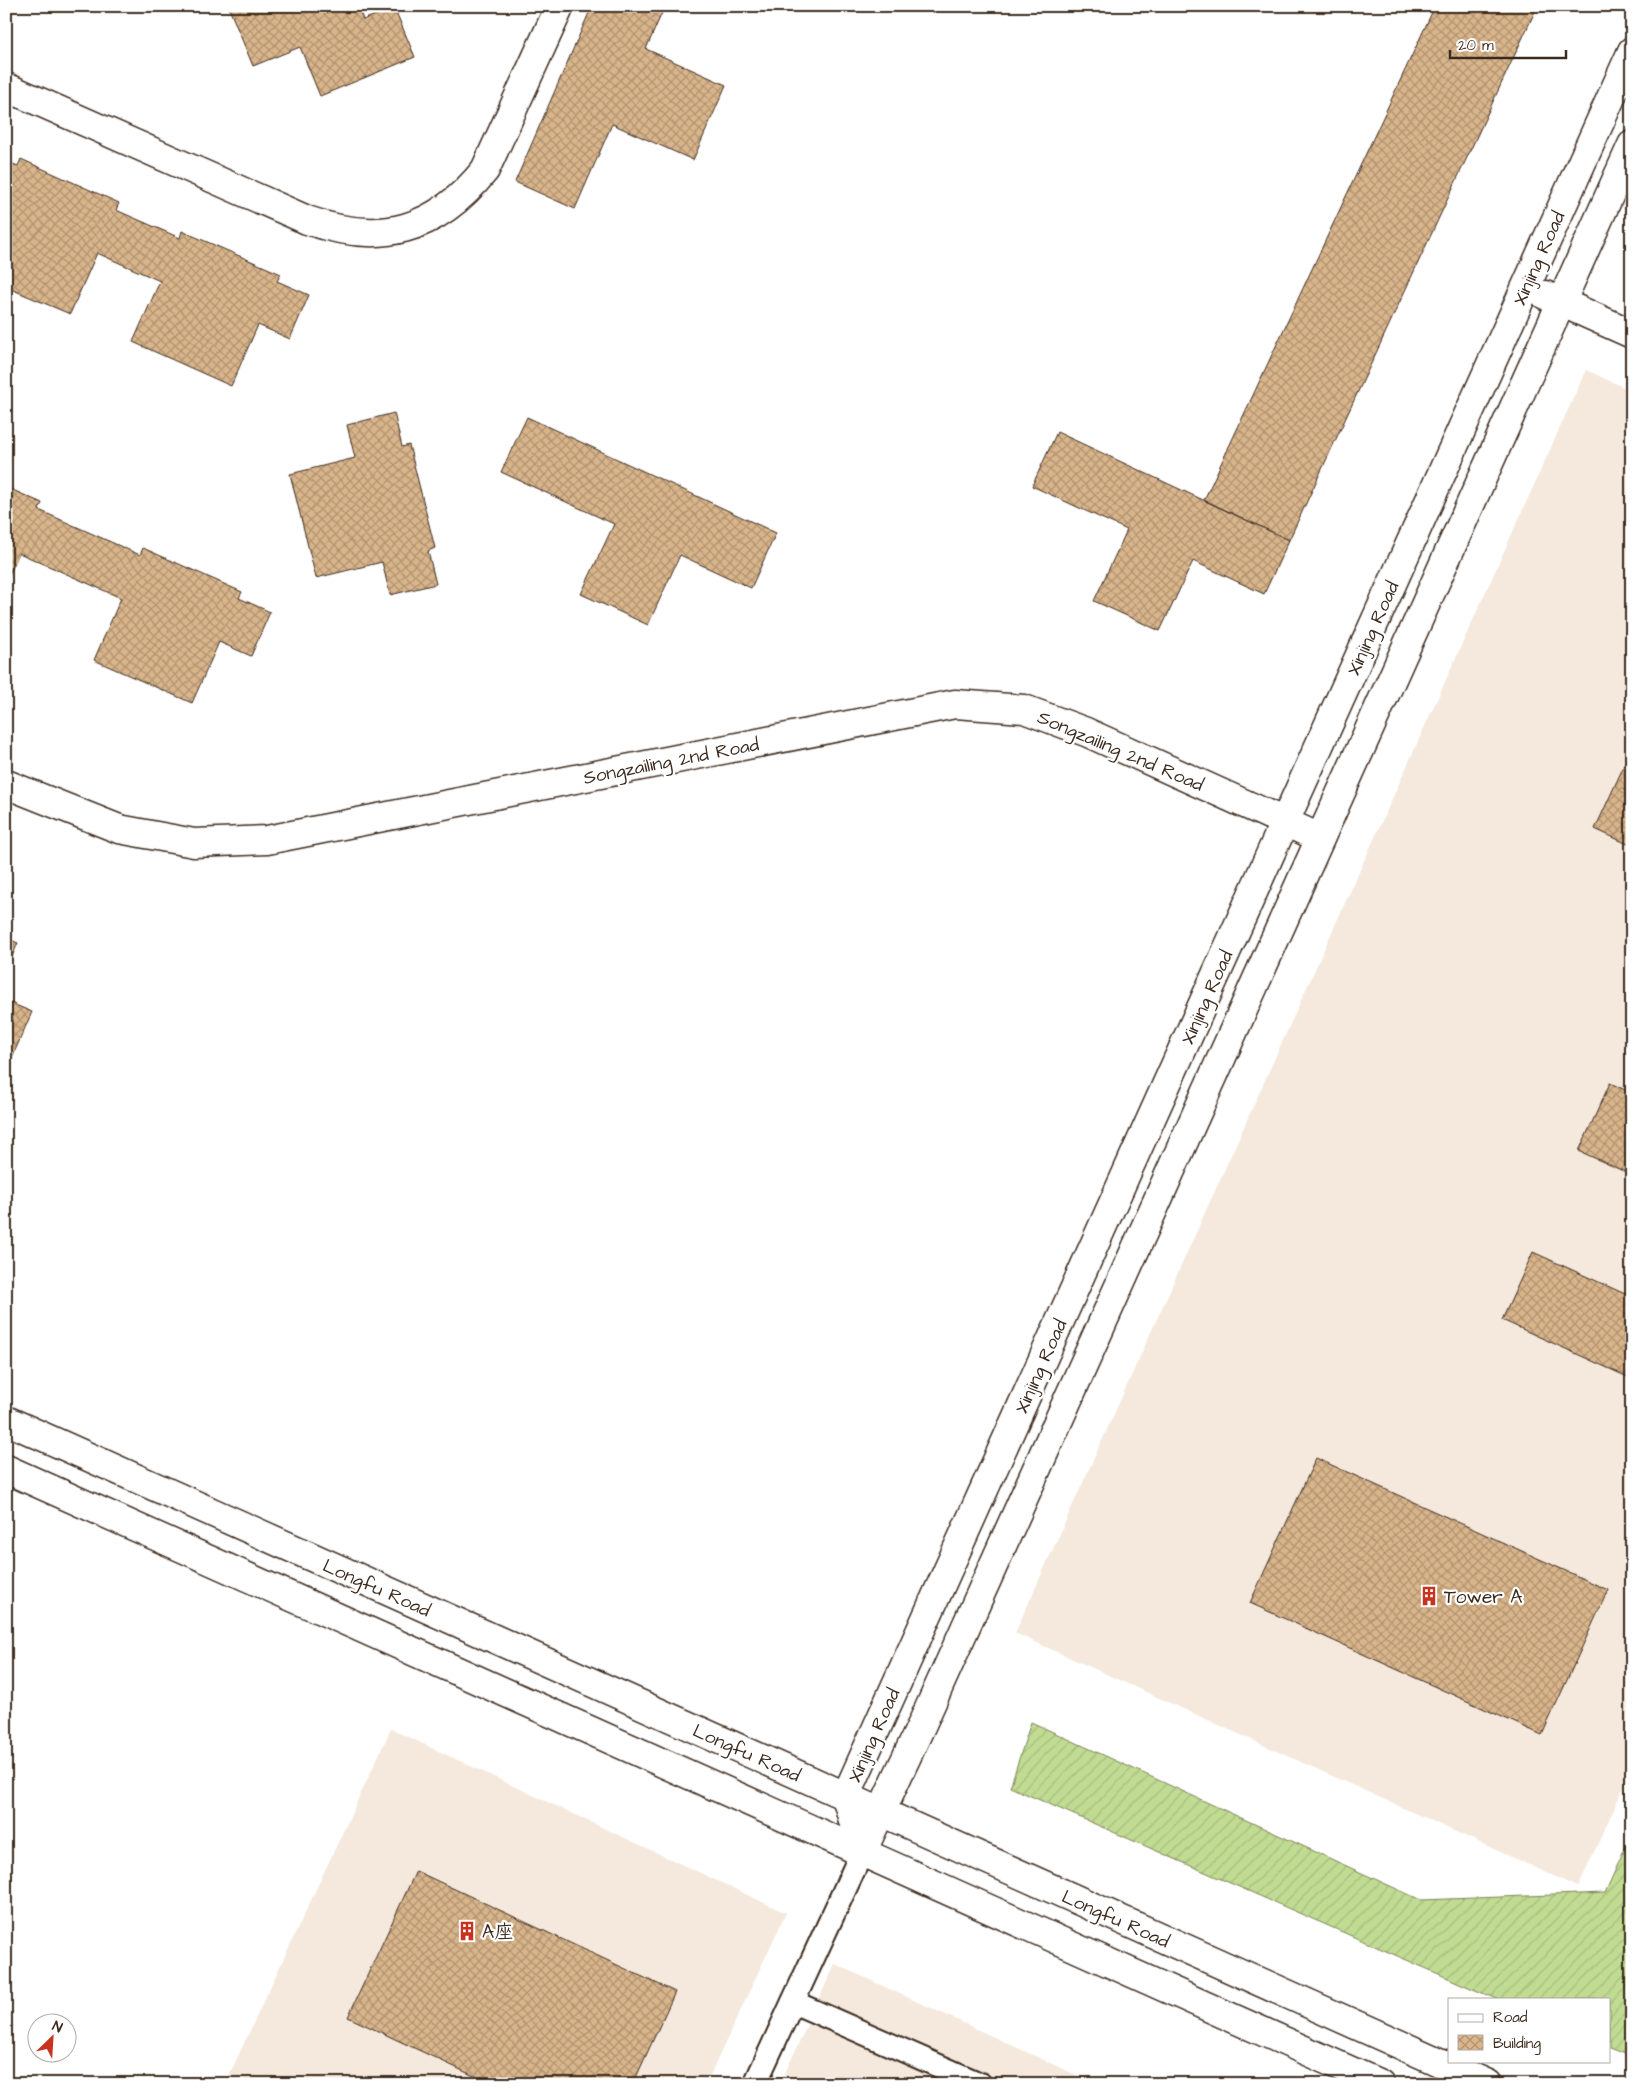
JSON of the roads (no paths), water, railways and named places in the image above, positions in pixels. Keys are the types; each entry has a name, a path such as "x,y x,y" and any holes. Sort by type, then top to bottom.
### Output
{"street":[{"path":"6,87 307,220 331,228 356,233 381,232 406,228 429,218 451,206 470,189 497,148 560,6"},
{"name":"Xinjing Road","path":"862,1852 846,1796 1632,51"},
{"name":"Xinjing Road","path":"862,1852 882,1812 1632,144"},
{"path":"1526,287 1632,334"},
{"name":"Songzailing 2nd Road","path":"6,784 120,829 194,843 267,840 955,704 1024,709 1086,732 1320,838"},
{"name":"Longfu Road","path":"6,1420 1488,2084"},
{"path":"6,1469 1380,2084"}],"lane":[{"path":"755,2084 862,1852"},
{"path":"793,2002 980,2084"}],"place":[{"name":"Tower A","path":"1429,1596"},
{"name":"A座","path":"467,1931"}]}
